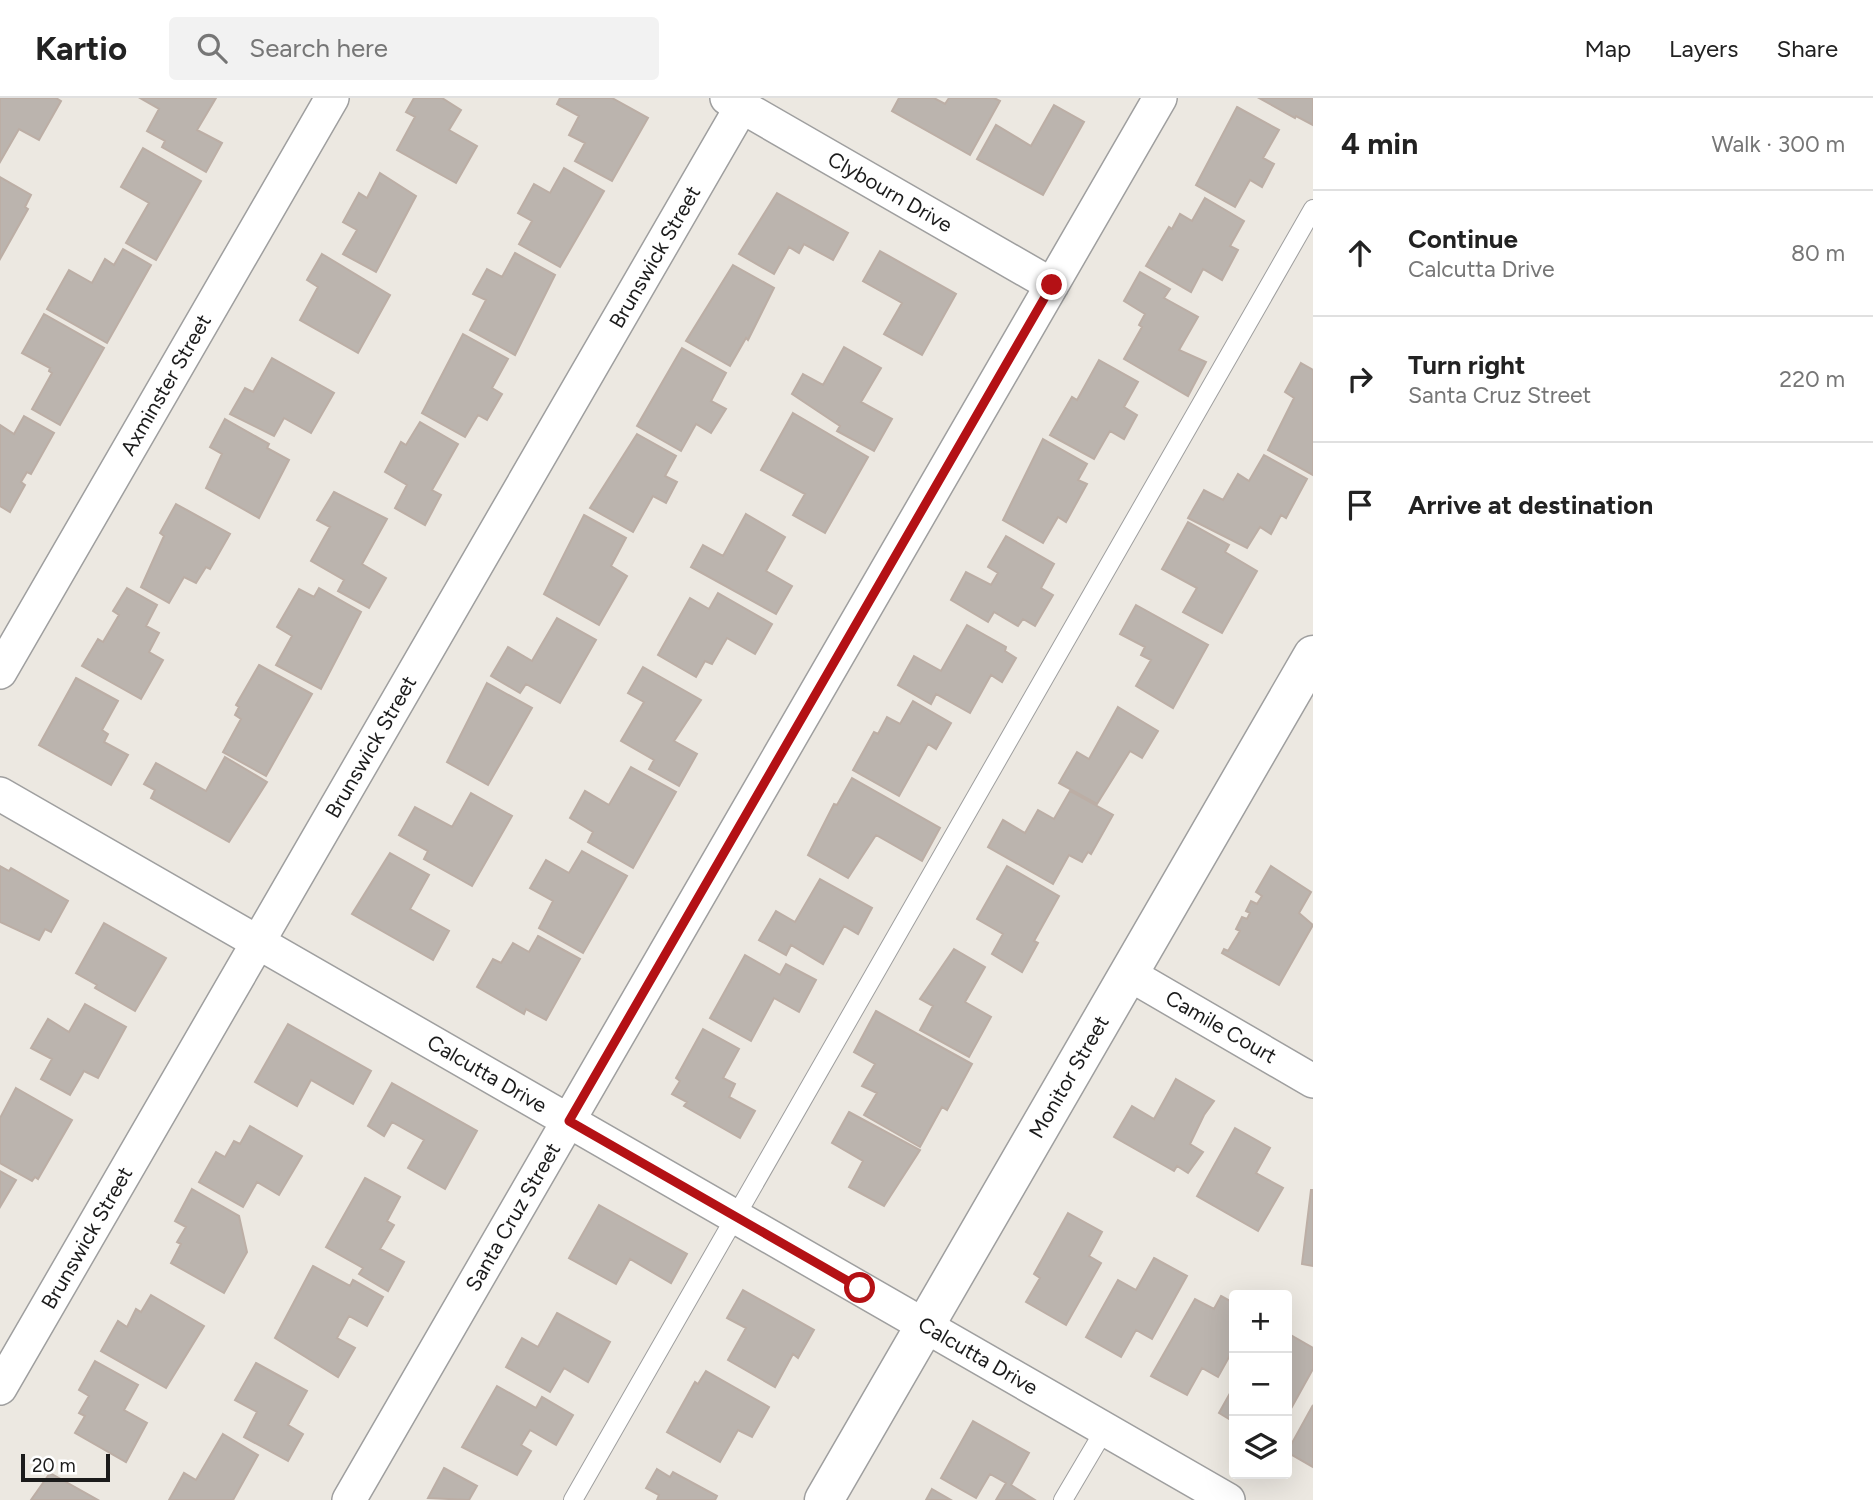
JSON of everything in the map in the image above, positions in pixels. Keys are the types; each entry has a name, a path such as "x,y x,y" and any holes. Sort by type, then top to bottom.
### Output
{"street":[{"name":"Axminster Street","path":"0,672 332,98"},
{"name":"Santa Cruz Street","path":"349,1500 1160,98"},
{"name":"Clybourn Drive","path":"734,102 1052,285"},
{"name":"Brunswick Street","path":"0,1388 258,942 734,102"},
{"name":"Monitor Street","path":"824,1500 1313,655"},
{"name":"Calcutta Drive","path":"0,794 1228,1500"},
{"name":"Camile Court","path":"1129,974 1313,1081"}],"lane":[{"path":"573,1500 1313,209"},
{"path":"1063,1500 1105,1429"}],"building":[{"path":"0,98 56,98 61,101 39,140 19,129 0,162"},
{"path":"140,98 216,98 197,130 222,143 206,172 162,147 165,141 147,131 159,109"},
{"path":"414,98 442,98 461,110 449,130 477,146 456,183 397,150 415,117 406,112"},
{"path":"560,98 612,98 648,118 612,181 575,161 585,143 569,135 579,116 557,104"},
{"path":"899,98 934,98 945,104 949,98 994,98 1000,101 970,155 892,111"},
{"path":"1259,98 1313,98 1313,125 1296,116 1295,118"},
{"path":"1054,105 1084,122 1043,195 977,159 996,125 1031,146"},
{"path":"1237,107 1279,130 1263,158 1274,164 1262,187 1250,180 1235,207 1196,185"},
{"path":"143,148 201,181 156,260 126,243 149,203 121,187"},
{"path":"564,168 604,191 560,267 519,244 532,221 518,213 534,184 550,193"},
{"path":"380,173 416,196 376,272 343,254 357,230 343,222 359,193 367,198"},
{"path":"0,177 31,195 25,207 28,209 0,259"},
{"path":"777,193 848,233 833,260 804,244 799,253 789,247 774,274 739,254"},
{"path":"1205,198 1244,221 1230,246 1238,250 1222,280 1203,269 1191,292 1146,266 1180,214 1192,221"},
{"path":"123,249 151,265 107,343 47,309 69,270 92,283 105,259 114,265"},
{"path":"880,251 956,294 922,355 884,334 902,303 863,281"},
{"path":"515,253 555,275 515,355 470,330 486,300 473,294 487,269 502,277"},
{"path":"322,254 390,295 358,353 300,320 318,287 307,280"},
{"path":"733,265 774,288 748,340 746,338 730,366 686,341"},
{"path":"1140,272 1170,289 1164,298 1198,317 1179,350 1206,362 1188,396 1124,359 1142,327 1139,325 1145,314 1124,301"},
{"path":"44,314 104,348 60,425 32,409 52,373 50,368 22,353"},
{"path":"463,334 508,359 492,388 502,394 487,420 478,415 465,437 422,413"},
{"path":"844,347 881,368 861,402 892,419 874,451 837,431 840,426 792,394 803,374 823,385"},
{"path":"682,348 726,373 711,401 726,409 711,433 696,424 681,451 637,426"},
{"path":"272,358 334,393 311,433 284,418 274,436 230,414 245,388 253,392"},
{"path":"1099,360 1138,382 1124,407 1137,415 1124,439 1110,431 1094,459 1050,435 1072,397 1077,400"},
{"path":"1301,363 1313,370 1313,475 1268,450 1294,398 1285,392"},
{"path":"793,413 868,457 825,533 793,515 805,494 761,470"},
{"path":"24,416 54,433 31,474 27,472 21,482 25,485 10,512 0,506 0,425 14,434"},
{"path":"225,419 269,444 267,448 289,460 259,518 206,488 222,454 210,447"},
{"path":"420,422 458,444 432,490 441,495 425,525 395,508 407,485 385,472 401,442 406,445"},
{"path":"637,434 676,456 665,476 677,482 666,503 653,496 633,532 590,508"},
{"path":"1043,439 1087,464 1078,480 1087,484 1066,522 1058,517 1043,543 1003,520"},
{"path":"1264,455 1307,479 1286,518 1281,515 1271,534 1260,527 1247,548 1188,518 1204,490 1223,500 1238,474 1249,481"},
{"path":"334,492 387,519 362,564 386,578 369,608 338,591 344,580 311,561 330,527 317,520"},
{"path":"176,504 230,534 210,569 206,567 196,583 184,577 169,603 141,587 164,536 160,533"},
{"path":"746,514 785,537 766,571 792,586 776,614 691,567 703,545 723,556"},
{"path":"584,515 626,538 611,566 627,576 599,625 544,594"},
{"path":"1188,522 1229,545 1225,552 1257,571 1222,633 1183,612 1197,588 1162,569"},
{"path":"1006,536 1054,564 1041,588 1053,595 1035,626 1023,619 1018,626 994,612 988,622 951,600 966,572 991,585 998,573 988,567"},
{"path":"127,588 157,605 146,626 159,633 149,652 163,660 141,699 82,666 98,639 103,642 119,615 113,611"},
{"path":"319,588 361,612 321,689 276,665 292,636 277,627 299,589 314,597"},
{"path":"718,593 772,624 755,654 727,638 712,664 705,661 696,677 658,655 690,598 709,609"},
{"path":"1136,605 1208,645 1173,708 1136,686 1151,660 1141,655 1145,647 1120,634"},
{"path":"557,618 596,640 560,703 526,684 520,693 491,676 508,647 532,661"},
{"path":"967,625 1006,647 1005,651 1016,658 1002,682 991,675 970,713 936,694 931,704 898,685 914,656 941,671"},
{"path":"259,665 312,694 266,776 223,752 241,719 235,715 239,707 236,705"},
{"path":"643,667 701,700 674,741 697,754 679,786 649,769 654,760 621,741 644,702 628,693"},
{"path":"76,678 118,701 102,730 108,734 104,742 128,755 111,785 39,745"},
{"path":"487,683 532,708 488,785 447,762"},
{"path":"913,701 951,723 936,749 928,744 899,796 853,770 874,732 878,734 887,717 900,724"},
{"path":"1118,707 1158,731 1142,758 1130,751 1097,804 1059,783 1077,752 1089,759"},
{"path":"225,757 267,782 229,842 151,798 155,790 144,784 156,763 206,791"},
{"path":"631,767 676,792 633,868 588,842 593,832 570,818 585,791 609,805"},
{"path":"852,778 940,828 922,861 876,835 848,878 808,855 834,804 837,805"},
{"path":"1070,791 1113,815 1091,854 1088,852 1082,862 1069,855 1053,884 988,847 1003,820 1025,833 1038,810 1054,819"},
{"path":"471,793 512,816 472,886 424,859 428,851 399,835 415,807 452,827"},
{"path":"582,851 627,876 583,953 539,928 553,901 530,888 546,860 569,873"},
{"path":"390,853 429,875 410,909 449,931 433,960 352,914"},
{"path":"0,866 9,871 11,868 68,901 51,932 45,929 39,940 0,922"},
{"path":"1007,866 1059,896 1034,941 1038,943 1022,972 992,954 1003,934 977,919"},
{"path":"1271,866 1311,892 1299,913 1313,925 1279,985 1222,953 1224,949 1228,951 1240,931 1236,929 1242,917 1247,919 1250,913 1246,911 1251,901 1257,904 1262,896 1256,892"},
{"path":"820,879 872,908 858,934 844,926 823,964 791,945 786,955 759,940 776,911 795,922"},
{"path":"104,923 166,958 135,1011 95,988 97,985 76,973"},
{"path":"538,936 580,959 546,1020 526,1009 524,1014 477,987 493,959 501,963 513,943 529,952"},
{"path":"954,949 985,967 965,1002 991,1017 969,1057 920,1030 933,1006 920,999"},
{"path":"745,955 780,975 786,964 816,980 799,1012 774,998 751,1041 710,1018"},
{"path":"85,1004 126,1027 98,1078 84,1071 70,1095 41,1079 52,1059 31,1048 48,1019 69,1032"},
{"path":"876,1011 972,1064 947,1110 942,1107 920,1147 864,1115 877,1093 862,1086 875,1064 854,1052"},
{"path":"288,1024 371,1071 353,1104 311,1080 297,1106 255,1082"},
{"path":"703,1029 739,1049 723,1078 735,1084 729,1097 755,1111 740,1138 684,1106 687,1102 672,1094 680,1081 676,1078"},
{"path":"1176,1079 1214,1101 1190,1144 1203,1152 1188,1173 1177,1166 1174,1171 1114,1137 1132,1106 1154,1119"},
{"path":"392,1083 477,1131 445,1189 408,1168 424,1140 392,1122 384,1136 368,1126"},
{"path":"16,1088 72,1120 38,1179 35,1177 32,1181 0,1163 0,1118"},
{"path":"849,1112 920,1150 884,1206 849,1187 863,1161 832,1143"},
{"path":"250,1126 302,1156 279,1195 257,1182 243,1207 199,1182 216,1152 225,1157 234,1141 240,1144"},
{"path":"1235,1128 1270,1148 1256,1173 1283,1188 1258,1231 1197,1196"},
{"path":"0,1171 16,1180 0,1207"},
{"path":"365,1178 400,1197 387,1221 394,1225 380,1249 404,1262 388,1291 359,1274 363,1268 326,1247"},
{"path":"192,1189 239,1216 247,1252 224,1293 171,1263 181,1244 177,1242 186,1227 175,1221"},
{"path":"1313,1190 1313,1266 1302,1264"},
{"path":"599,1205 687,1254 671,1283 630,1259 616,1284 569,1258"},
{"path":"1068,1213 1102,1232 1089,1256 1101,1263 1066,1325 1026,1302 1040,1278 1034,1274"},
{"path":"1154,1258 1187,1276 1152,1339 1136,1330 1121,1357 1086,1337 1118,1280 1136,1290"},
{"path":"313,1266 350,1286 353,1280 383,1297 367,1326 349,1316 337,1338 355,1348 338,1377 275,1338"},
{"path":"743,1290 814,1330 798,1358 793,1354 775,1387 728,1360 746,1328 727,1318"},
{"path":"151,1295 204,1326 166,1388 101,1351 118,1321 127,1327 136,1309 141,1312"},
{"path":"1221,1296 1229,1300 1229,1357 1218,1377 1202,1368 1187,1395 1151,1376 1195,1299 1214,1309"},
{"path":"557,1313 610,1342 588,1382 564,1368 550,1392 506,1367 522,1338 538,1347"},
{"path":"1292,1336 1313,1348 1313,1369 1292,1407"},
{"path":"95,1361 138,1385 124,1410 147,1423 126,1462 75,1433 85,1416 79,1413 89,1396 79,1390"},
{"path":"256,1363 307,1391 288,1425 303,1434 288,1461 244,1437 257,1412 235,1400"},
{"path":"706,1371 769,1407 752,1437 738,1430 720,1462 667,1432 695,1382 698,1384"},
{"path":"497,1386 536,1408 542,1397 573,1415 556,1445 530,1430 521,1445 531,1451 517,1475 462,1447"},
{"path":"1229,1395 1229,1419 1219,1413"},
{"path":"1313,1405 1313,1467 1292,1455 1292,1443"},
{"path":"973,1421 1029,1453 1011,1485 1035,1500 996,1500 1006,1483 990,1474 976,1498 941,1478"},
{"path":"223,1434 258,1455 233,1500 169,1500 184,1473 196,1480"},
{"path":"444,1468 477,1486 469,1500 428,1498"},
{"path":"657,1469 670,1477 673,1472 717,1496 715,1500 657,1500 659,1495 646,1488"},
{"path":"50,1473 98,1500 31,1500"},
{"path":"932,1489 951,1500 926,1500"}],"route":[{"path":"860,1288 569,1121 1052,285"}]}
